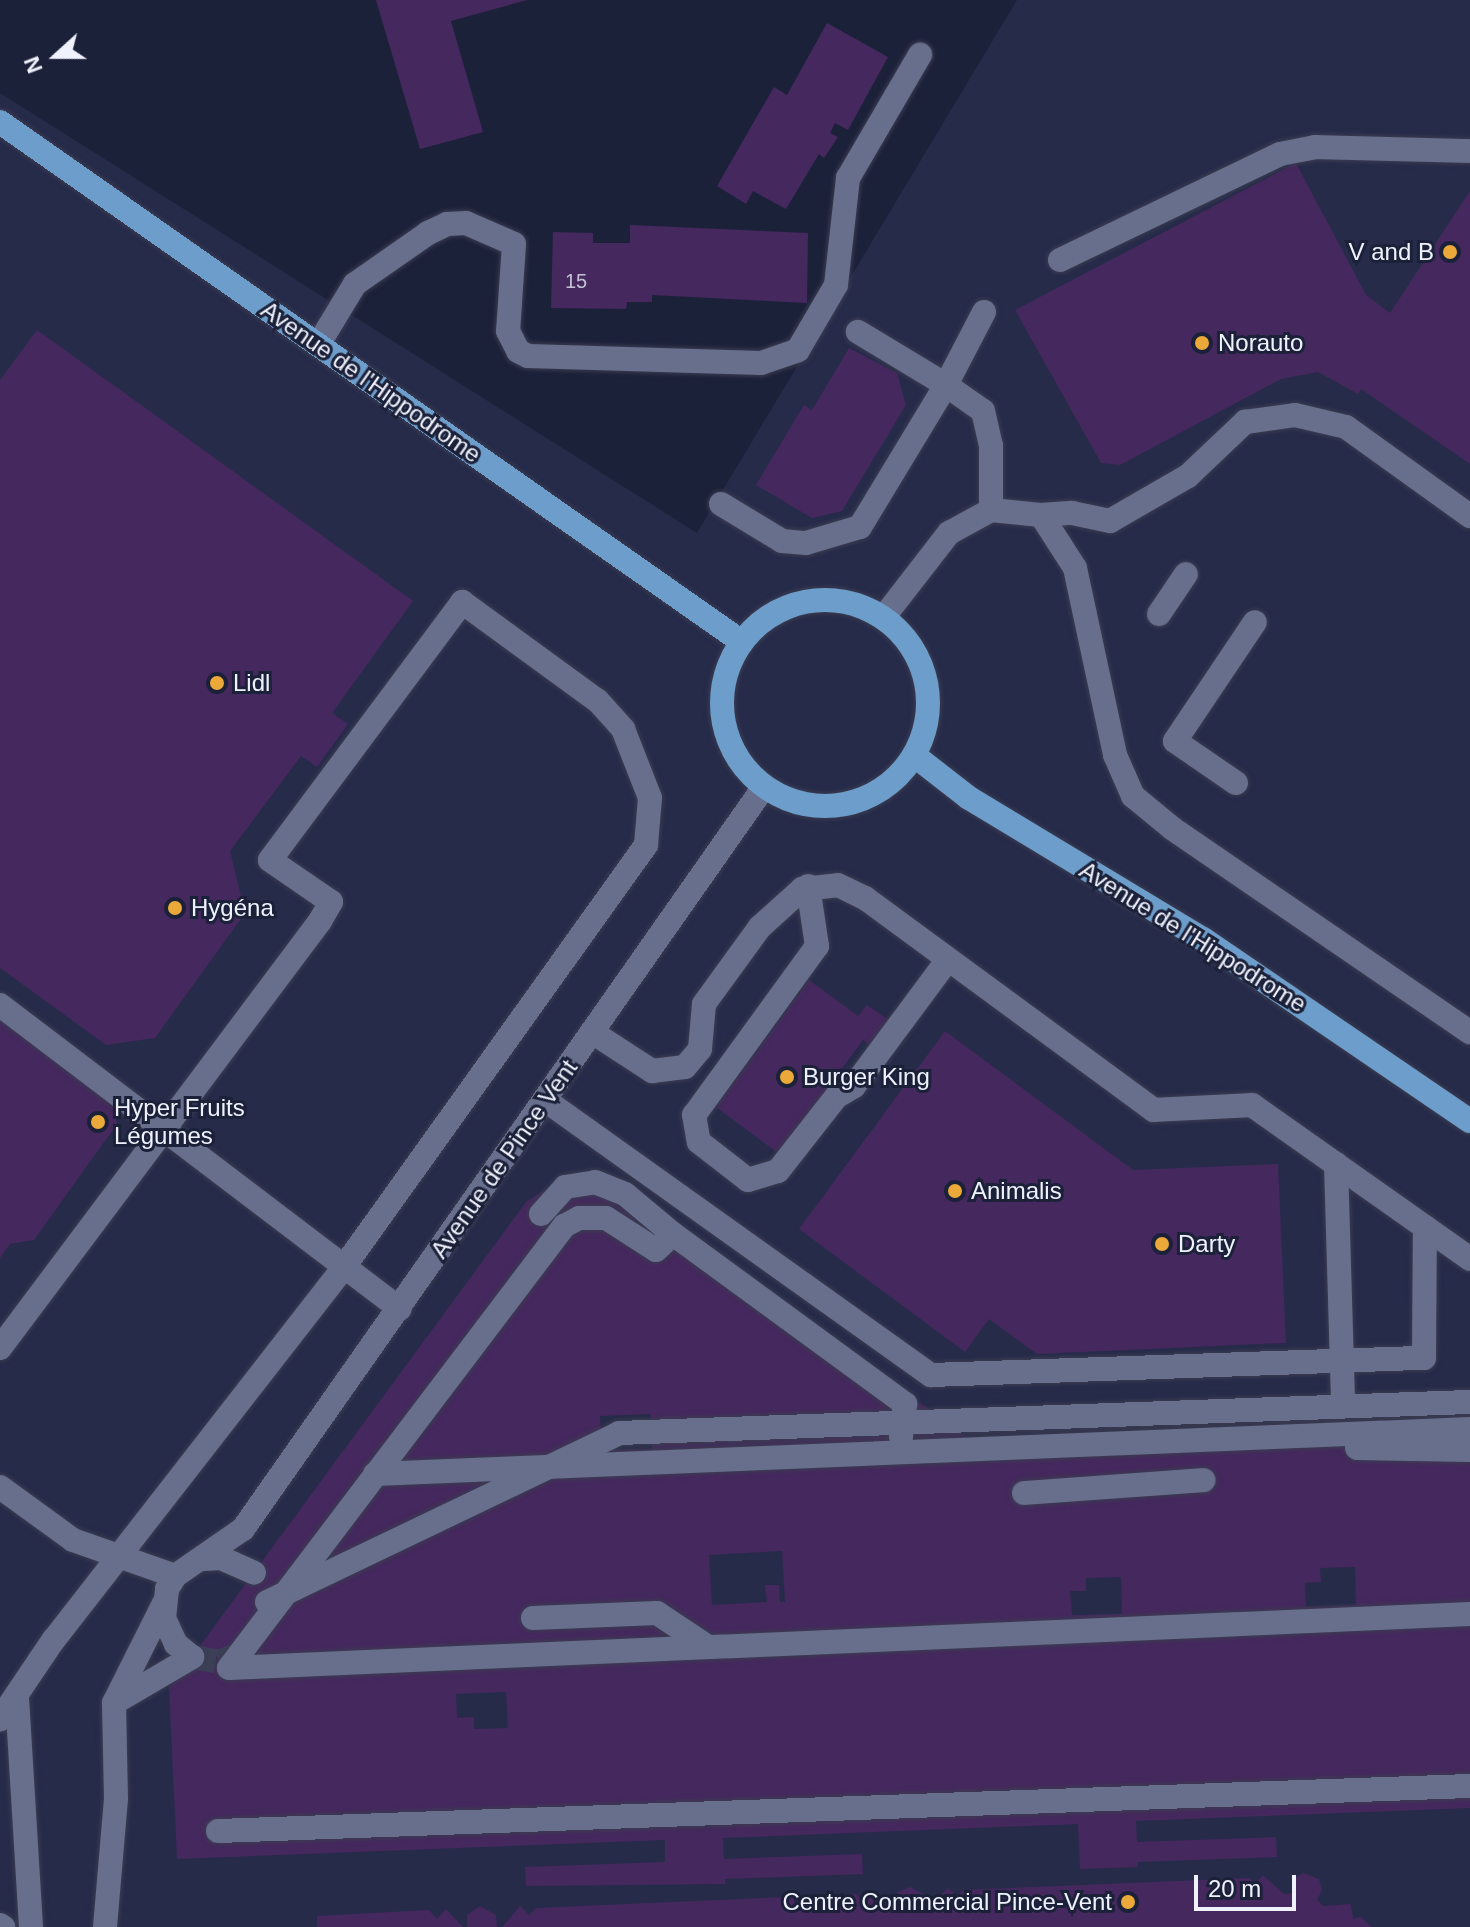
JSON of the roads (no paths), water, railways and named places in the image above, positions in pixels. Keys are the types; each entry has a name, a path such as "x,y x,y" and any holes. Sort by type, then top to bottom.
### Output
{"main road":[{"name":"Avenue de l'Hippodrome","path":"0,122 742,642"},
{"path":"823,600 855,604 883,618 911,645 927,681 928,720 915,756 886,788 846,805 803,805 764,787 741,764 725,724 726,671 742,642 764,620 792,605 823,600"},
{"name":"Avenue de l'Hippodrome","path":"915,756 969,798 1203,939 1470,1121"}],"street":[{"path":"318,345 355,284 428,233 447,224 466,223 514,244 508,331 518,351 528,356 761,363 798,350 836,285 848,178 920,55"},
{"path":"1060,260 1280,154 1315,147 1470,151"},
{"path":"721,504 782,541 806,543 860,527 946,385 984,312"},
{"path":"858,332 983,411 991,445 991,510"},
{"path":"883,618 949,533 991,510 1041,515 1072,513 1110,521 1188,476 1245,422 1295,415 1346,427 1470,516"},
{"path":"1041,515 1075,568 1115,755 1133,796 1186,838 1470,1032"},
{"path":"1159,614 1186,574"},
{"path":"0,1348 331,902 270,860 462,602 598,701 623,729 650,798 646,845 344,1267 54,1639 0,1719"},
{"path":"1236,783 1175,741 1255,622"},
{"name":"Avenue de Pince Vent","path":"175,1576 204,1559 243,1529 764,787"},
{"path":"592,1032 652,1071 685,1067 700,1049 708,998 773,911 808,886 838,885 855,892 1154,1110 1252,1105 1470,1259"},
{"path":"808,886 817,946 694,1115 699,1142 748,1180 778,1171 836,1097 854,1086 947,961"},
{"path":"0,1005 161,1132 400,1309"},
{"path":"545,1100 931,1375 1424,1358 1425,1227"},
{"path":"1336,1164 1343,1405"},
{"path":"541,1214 565,1187 595,1182 625,1194 673,1234 905,1404 899,1454"},
{"path":"673,1234 656,1250 606,1218 579,1218 564,1226 229,1668 1470,1614"},
{"path":"267,1602 619,1433 1470,1402"},
{"path":"375,1474 1470,1429"},
{"path":"1342,1436 1360,1451 1470,1450"},
{"path":"1024,1493 1204,1480"},
{"path":"0,1487 73,1540 175,1576 114,1703 116,1799 105,1927"},
{"path":"204,1559 229,1560 254,1573 243,1529"},
{"path":"114,1703 192,1657 168,1631 164,1603"},
{"path":"533,1618 657,1613 708,1647"},
{"path":"17,1698 31,1927"},
{"path":"218,1831 1470,1786"}],"tunnel":[{"path":"192,1657 219,1662 246,1651"}],"place":[{"name":"V and B","path":"1450,252"},
{"name":"Norauto","path":"1202,343"},
{"name":"Lidl","path":"217,683"},
{"name":"Hygéna","path":"175,908"},
{"name":"Burger King","path":"787,1077"},
{"name":"Hyper Fruits Légumes","path":"98,1122"},
{"name":"Animalis","path":"955,1191"},
{"name":"Darty","path":"1162,1244"},
{"name":"Centre Commercial Pince-Vent","path":"1128,1902"}]}
